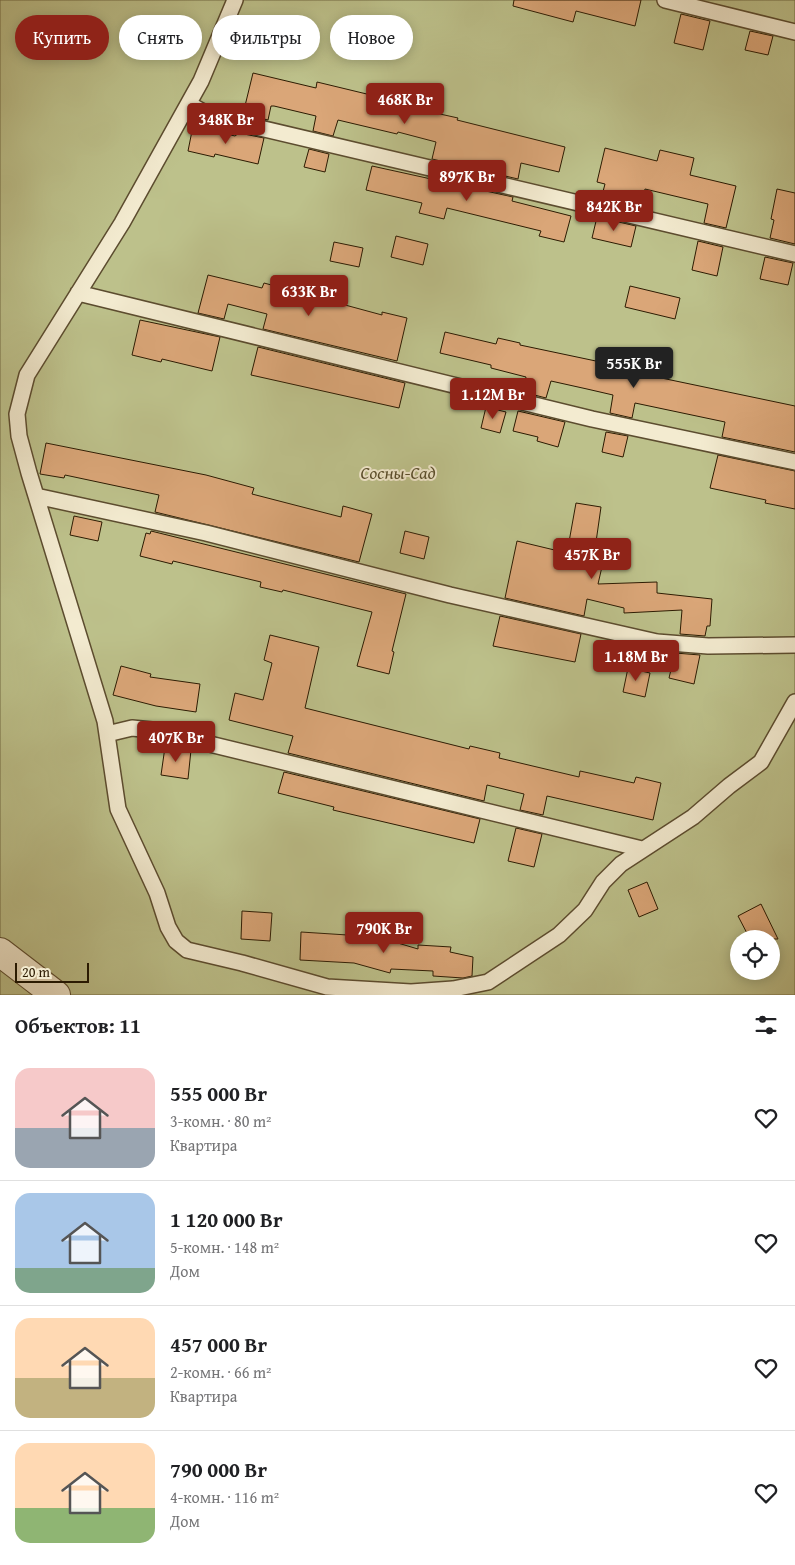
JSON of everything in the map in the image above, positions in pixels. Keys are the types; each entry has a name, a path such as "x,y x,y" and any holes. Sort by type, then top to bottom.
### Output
{"street":[{"path":"0,952 56,995"}],"lane":[{"path":"236,0 201,82 122,222 28,375 17,414 19,436 107,734 118,809 157,893 168,926 176,941 188,950 327,987 411,992 453,989 488,982 559,935 585,910 602,882 621,864 693,817 761,762 795,702"},
{"path":"665,0 795,32"},
{"path":"188,104 206,114 226,120 795,254"},
{"path":"78,293 592,419 795,462"},
{"path":"36,496 206,533 450,595 657,642 708,646 795,645"},
{"path":"107,734 132,728 152,730 642,850"}],"green space":[{"name":"Сосны-Сад","path":"0,0 795,0 795,995 0,995"}],"building":[{"path":"514,0 641,0 635,26 576,11 573,22 513,6"},
{"path":"681,14 710,21 703,50 674,43"},
{"path":"750,31 773,36 768,55 745,50"},
{"path":"253,73 316,88 317,82 375,96 376,91 423,102 422,110 565,147 559,172 521,163 518,179 432,159 436,142 398,132 397,134 338,120 333,136 313,131 316,116 274,106 271,106 268,120 243,114"},
{"path":"193,126 235,136 239,133 264,138 258,164 215,154 214,157 188,151"},
{"path":"605,148 657,161 660,150 694,158 690,175 736,186 726,228 704,223 708,204 645,189 640,208 601,199 605,184 597,182"},
{"path":"309,149 329,154 325,172 304,167"},
{"path":"372,166 513,197 512,201 571,216 564,242 539,236 541,231 447,208 444,219 419,213 422,203 366,190"},
{"path":"777,189 795,193 795,244 770,238 774,220 771,219"},
{"path":"597,217 636,226 631,247 592,238"},
{"path":"396,236 428,244 423,265 391,257"},
{"path":"698,241 723,247 717,276 692,270"},
{"path":"334,242 363,248 359,267 330,261"},
{"path":"765,257 793,263 788,285 760,279"},
{"path":"208,275 262,288 264,283 382,315 382,312 407,318 397,361 263,329 267,314 228,304 224,319 198,313"},
{"path":"630,286 680,298 675,319 625,307"},
{"path":"140,320 220,337 212,371 162,359 161,362 132,355"},
{"path":"445,332 496,344 498,338 520,343 520,345 648,372 647,375 795,406 795,452 722,437 725,422 635,403 632,418 610,413 613,395 551,381 546,398 523,392 526,377 491,368 491,365 440,353"},
{"path":"258,347 405,383 399,408 251,375"},
{"path":"486,407 506,412 500,433 481,428"},
{"path":"518,411 565,422 558,447 537,441 538,437 513,431"},
{"path":"606,432 628,436 623,457 602,452"},
{"path":"46,443 206,475 254,488 252,494 341,517 343,506 372,514 359,562 155,512 159,495 65,475 64,478 40,474"},
{"path":"718,455 795,471 795,509 765,503 766,500 710,488"},
{"path":"576,503 601,507 594,556 604,558 598,584 657,582 657,593 712,599 710,626 707,626 705,636 680,634 682,610 624,613 624,608 587,599 584,616 505,598 517,541 567,553"},
{"path":"74,516 102,522 98,541 70,535"},
{"path":"151,531 406,594 392,651 394,652 389,674 357,666 372,612 283,590 282,592 260,587 261,582 173,561 172,564 140,556 146,533 150,534"},
{"path":"405,531 429,537 424,559 400,553"},
{"path":"500,616 581,634 575,662 493,646"},
{"path":"270,635 319,647 305,708 469,749 470,746 500,753 499,758 579,777 580,771 634,783 636,777 661,783 653,820 547,796 543,815 520,810 524,794 487,785 484,801 288,753 293,736 229,720 235,693 263,700 272,663 264,660"},
{"path":"675,653 700,655 694,684 669,678"},
{"path":"121,666 151,674 150,677 200,684 196,712 156,706 113,695"},
{"path":"628,668 650,673 645,697 623,692"},
{"path":"165,747 191,750 188,779 161,775"},
{"path":"284,772 480,819 474,843 333,810 334,807 278,793"},
{"path":"516,828 542,834 534,867 508,861"},
{"path":"647,882 658,909 639,917 628,890"},
{"path":"761,904 774,930 745,930 738,916"},
{"path":"242,911 272,913 270,941 241,939"},
{"path":"301,932 363,936 364,933 418,949 418,945 451,947 450,952 473,957 472,976 463,978 433,976 433,971 391,969 390,973 354,963 300,960"}]}
